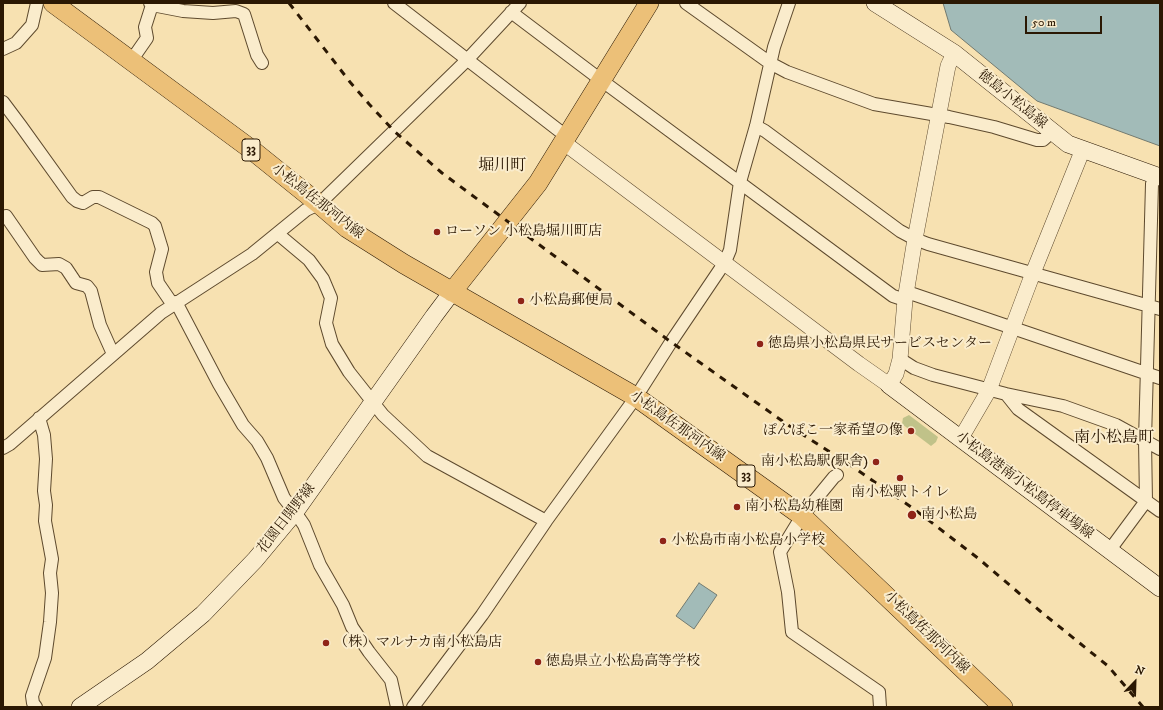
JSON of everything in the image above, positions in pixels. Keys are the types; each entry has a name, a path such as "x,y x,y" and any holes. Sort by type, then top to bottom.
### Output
{"main road":[{"path":"452,292 538,183 649,3"},
{"name":"徳島小松島線","path":"875,3 954,53 1068,144 1158,176"},
{"name":"小松島佐那河内線","path":"55,4 252,150 347,228 404,264 636,397 802,516 1003,707"},
{"name":"花園日開野線","path":"80,707 147,661 203,614 255,560 295,512 452,292"},
{"name":"小松島港南小松島停車場線","path":"888,385 1160,588"}],"street":[{"path":"3,49 16,43 32,25 37,3"},
{"path":"394,3 441,38 565,139 888,385 896,374 900,359 906,296 915,239 948,66 954,53"},
{"path":"3,448 10,444 174,303 252,254 306,210 319,204 467,60 520,3"},
{"path":"686,3 770,63 787,72 874,104 994,127 1037,140 1044,140 1052,132"},
{"path":"413,707 482,615 546,522 636,397 725,262 730,250 740,182 768,79 770,63 789,3"},
{"path":"131,61 147,38 144,27 151,4 183,10 213,13 236,11 244,14 257,55 262,63"},
{"path":"511,12 893,296 906,296 930,300 1160,378"},
{"path":"3,102 75,199 83,202 93,197 99,197 152,223 155,226 162,249 156,272 158,283 174,303 243,425 257,441 267,458 284,498 304,526 320,565 352,627 391,680 397,707"},
{"path":"756,126 765,131 900,231 915,239 1154,307"},
{"path":"961,438 989,390 1032,273 1083,149"},
{"path":"1109,551 1146,501 1145,440 1148,374 1154,307 1152,184 1158,176"},
{"path":"6,216 35,258 42,265 59,264 66,268 76,282 87,286 90,291 100,325 113,354"},
{"path":"278,234 309,260 323,279 331,298 326,323 332,344 348,372 374,402 383,415 427,456 546,522"},
{"path":"900,359 914,368 933,375 989,390 1063,406 1116,425 1160,449"},
{"path":"1006,394 1018,409 1160,512"},
{"path":"36,707 33,703 32,696 44,658 50,622 52,593 50,573 52,559 45,520 46,505 44,491 46,459 44,435 39,418"},
{"path":"838,475 834,477 802,516 780,552 788,592 792,632 879,692 880,707"}],"green space":[{"path":"909,415 938,437 936,442 931,446 902,424 903,418"}],"water":[{"path":"943,3 1160,3 1160,146 1037,101 951,30"},
{"path":"699,583 717,595 694,629 676,616"}],"railway":[{"path":"289,3 350,82 369,104 394,131 442,173 671,342 788,425 914,509 979,559 1108,666 1143,707"}],"place":[{"name":"ローソン 小松島堀川町店","path":"437,232"},
{"name":"小松島郵便局","path":"521,301"},
{"name":"徳島県小松島県民サービスセンター","path":"760,344"},
{"name":"ぽんぽこ一家希望の像","path":"911,431"},
{"name":"南小松島駅(駅舎)","path":"876,462"},
{"name":"南小松駅トイレ","path":"900,478"},
{"name":"南小松島幼稚園","path":"737,507"},
{"name":"南小松島","path":"912,515"},
{"name":"小松島市南小松島小学校","path":"663,541"},
{"name":"（株）マルナカ南小松島店","path":"326,643"},
{"name":"徳島県立小松島高等学校","path":"538,662"}],"district":[{"name":"堀川町","path":"502,167"},
{"name":"南小松島町","path":"1114,439"}]}
